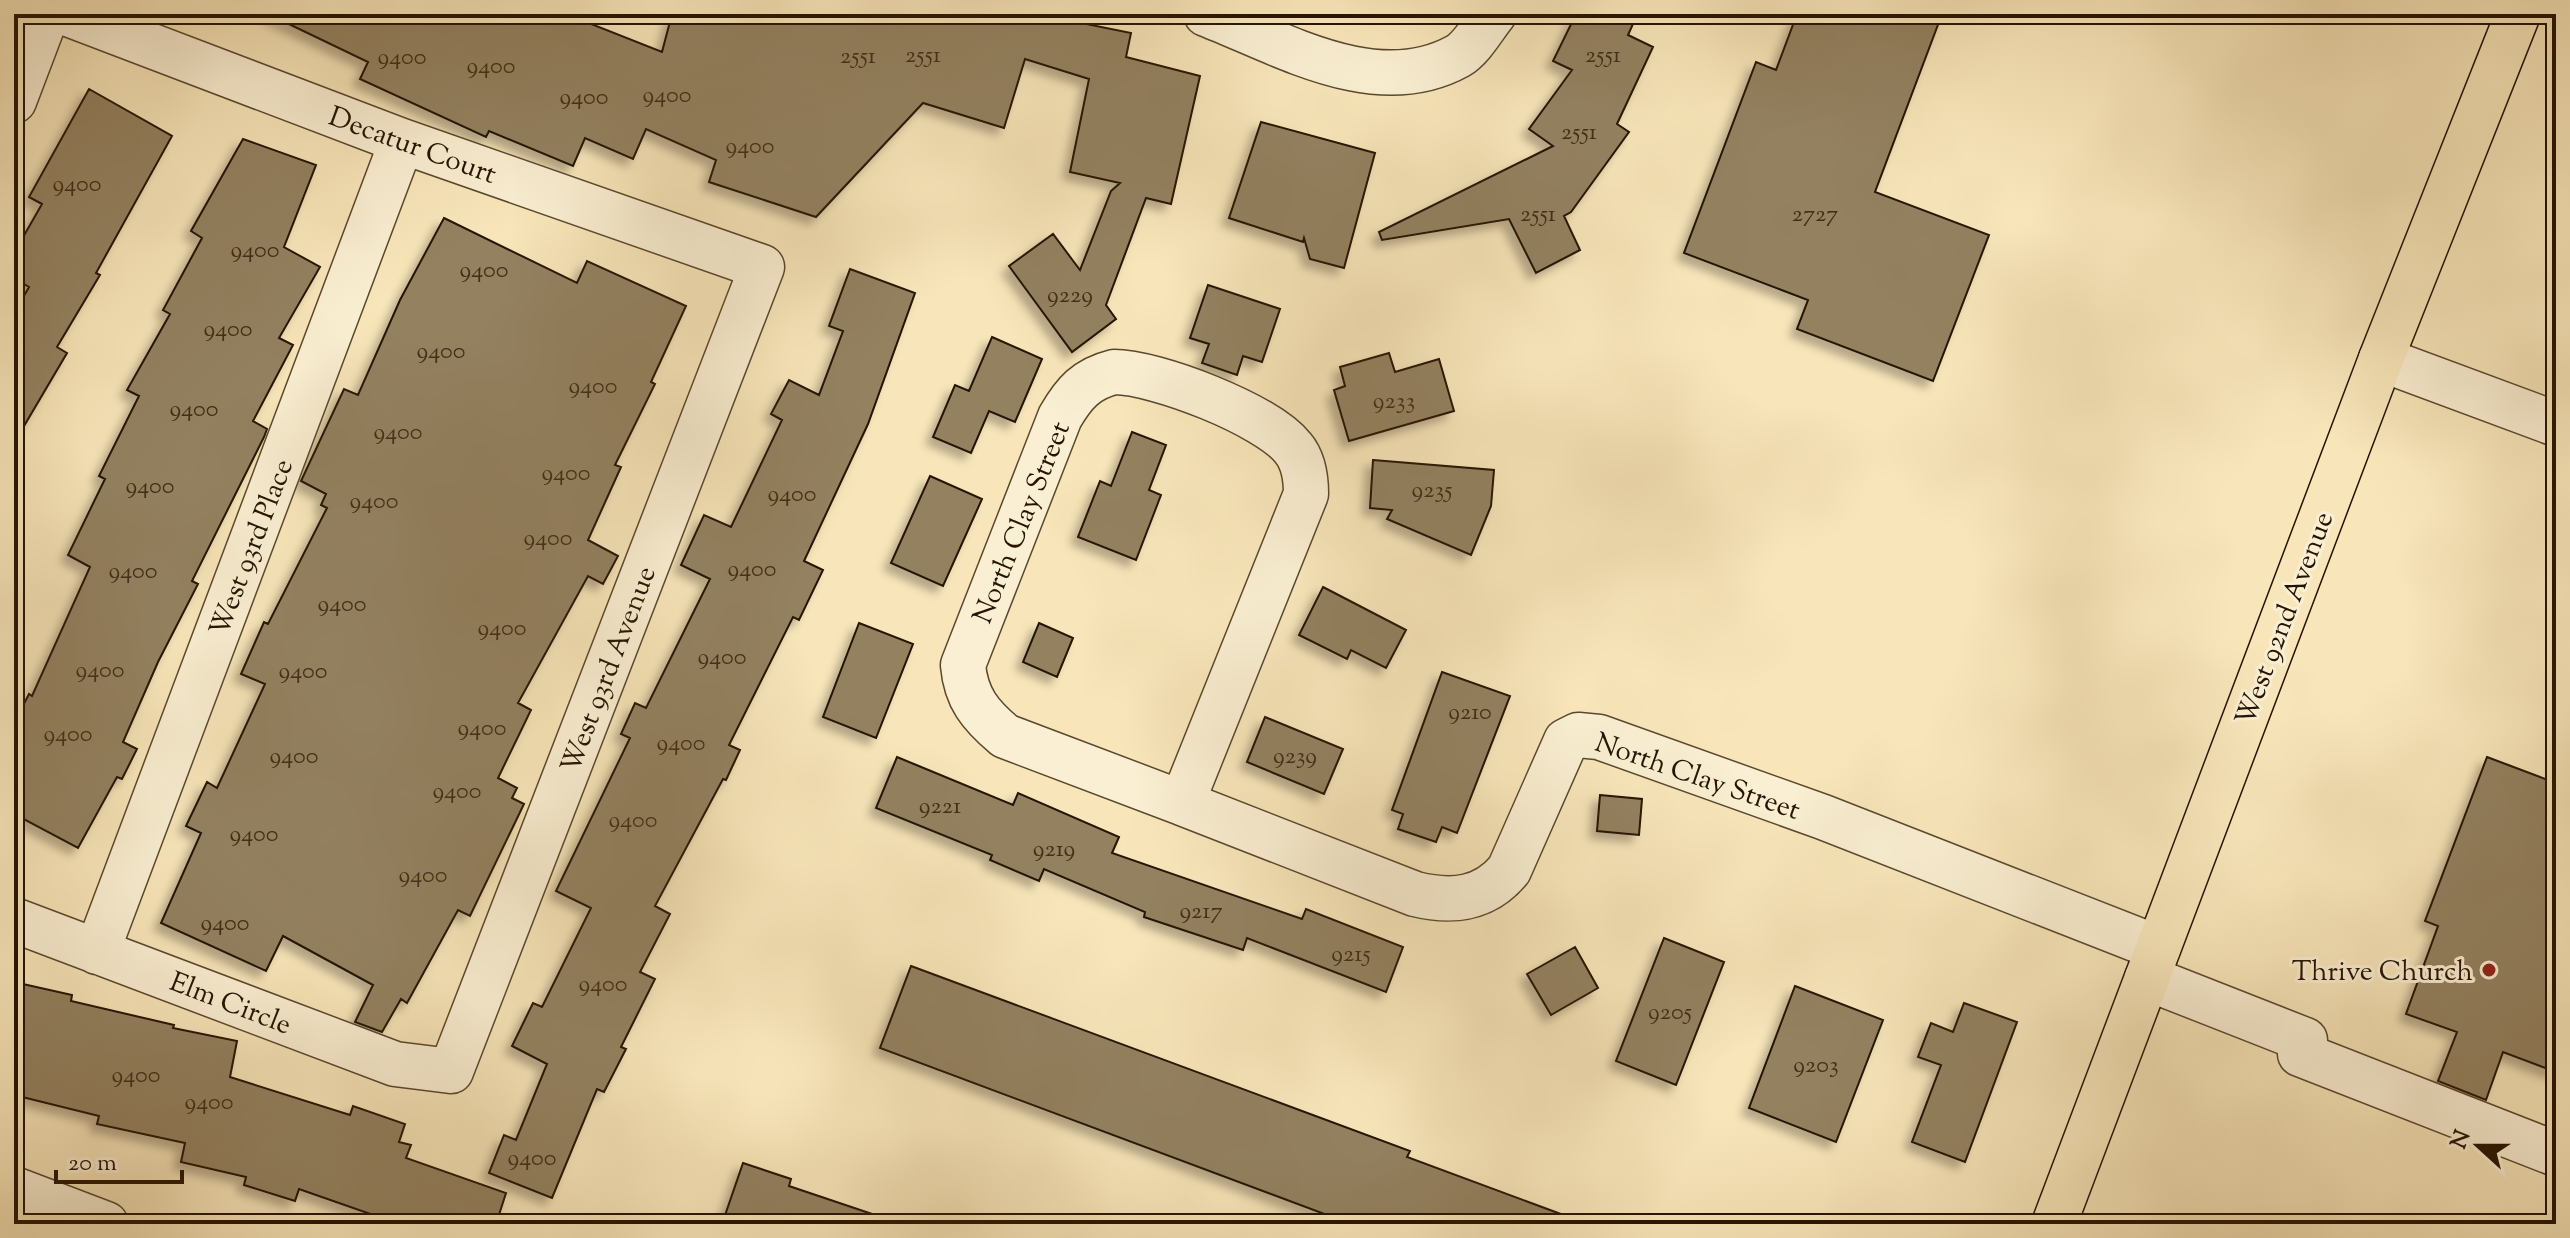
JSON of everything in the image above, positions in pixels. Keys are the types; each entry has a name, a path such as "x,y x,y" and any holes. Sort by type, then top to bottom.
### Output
{"main road":[{"name":"West 92nd Avenue","path":"2054,1224 2381,359 2518,14"}],"street":[{"path":"14,101 47,14"},
{"name":"Decatur Court","path":"68,14 402,141 762,267"},
{"path":"1206,14 1349,69 1400,75 1460,55 1494,14"},
{"name":"West 93rd Place","path":"97,952 402,141"},
{"name":"West 93rd Avenue","path":"451,1071 762,267"},
{"path":"2381,359 2556,424"},
{"name":"North Clay Street","path":"1182,803 1306,494 1306,474 1295,449 1274,429 1250,416 1152,377 1114,372 1087,382 1074,393 1060,417 963,665 966,690 981,716 1005,736 1415,894 1439,900 1466,898 1495,887 1509,870 1566,741 1578,735 1599,737 1823,817 2153,963"},
{"name":"Elm Circle","path":"14,920 395,1064 451,1071"},
{"path":"2153,963 2302,1047 2556,1154"},
{"path":"14,1189 88,1221"}],"building":[{"path":"268,14 566,14 662,52 672,14 1037,14 1131,33 1126,57 1200,76 1171,204 1146,198 1106,305 1116,319 1072,352 1009,266 1053,234 1080,270 1111,191 1120,183 1070,172 1089,79 1025,59 1004,128 923,103 816,217 709,182 716,160 646,129 633,159 585,138 573,166 489,131 486,137 360,79 368,62"},
{"path":"1576,14 1613,14 1633,24 1628,35 1653,47 1617,124 1629,132 1571,212 1564,216 1580,250 1536,273 1509,219 1382,240 1379,232 1553,146 1529,129 1572,70 1553,61"},
{"path":"1797,14 1942,14 1875,192 1989,235 1933,381 1797,329 1808,300 1684,253 1756,62 1776,70"},
{"path":"89,89 172,136 96,273 100,275 57,347 67,353 14,443 14,313 29,287 14,278 14,253 42,204 29,197"},
{"path":"1261,122 1375,153 1344,268 1310,259 1304,238 1303,242 1229,218"},
{"path":"243,139 316,165 284,247 320,267 279,338 293,345 253,421 267,429 264,437 192,581 198,584 158,662 123,742 137,749 122,779 117,777 78,848 14,814 14,723 29,694 32,696 90,567 68,555 105,479 99,476 139,396 127,390 170,314 163,310 202,238 191,231"},
{"path":"444,218 577,283 587,261 686,306 651,382 655,384 615,465 621,467 588,540 618,556 603,584 588,576 518,703 531,710 498,778 517,788 512,798 524,804 470,916 458,910 407,1003 401,999 382,1032 355,1022 373,985 283,936 266,971 161,923 201,833 186,826 207,782 217,788 265,684 241,674 264,622 268,624 327,508 321,505 326,494 301,481 344,389 358,395 400,300"},
{"path":"850,269 915,293 868,424 804,561 823,570 799,620 793,617 729,745 740,750 726,780 723,779 655,906 670,914 640,972 655,979 621,1047 626,1049 604,1092 597,1089 552,1198 489,1173 504,1135 516,1140 547,1064 512,1046 533,1003 542,1007 591,908 556,891 630,738 621,734 635,703 646,708 710,579 681,565 704,515 731,527 782,420 771,414 789,380 819,395 843,331 829,326"},
{"path":"1208,285 1280,309 1262,362 1243,356 1237,375 1202,363 1209,344 1190,338"},
{"path":"992,337 1042,359 1015,422 989,411 971,453 933,437 955,385 969,391"},
{"path":"1389,353 1395,372 1439,359 1454,411 1349,441 1334,390 1345,386 1340,367"},
{"path":"1132,432 1166,445 1149,490 1161,495 1136,560 1078,537 1100,481 1111,486"},
{"path":"1373,460 1494,470 1491,506 1471,555 1387,519 1392,510 1370,508"},
{"path":"930,476 982,499 943,586 891,563"},
{"path":"1323,587 1406,630 1386,668 1351,650 1347,659 1299,635"},
{"path":"859,623 913,644 876,738 823,717"},
{"path":"1039,623 1073,638 1057,677 1023,662"},
{"path":"1442,672 1510,696 1457,833 1442,827 1436,842 1398,829 1403,814 1392,810"},
{"path":"1265,717 1343,749 1324,794 1247,762"},
{"path":"897,757 1013,805 1018,793 1119,837 1112,853 1302,919 1306,909 1403,947 1386,992 1247,938 1243,950 1144,917 1145,912 1044,869 1039,881 990,860 992,855 876,808"},
{"name":"Thrive Church","path":"2487,757 2556,783 2556,1072 2503,1052 2486,1100 2438,1081 2457,1032 2406,1014 2438,926 2425,921"},
{"path":"1600,795 1642,799 1639,835 1597,831"},
{"path":"1664,938 1724,962 1676,1085 1616,1061"},
{"path":"1575,947 1598,988 1551,1015 1527,974"},
{"path":"911,966 1410,1151 1407,1157 1577,1220 1577,1224 1327,1224 1330,1216 880,1048"},
{"path":"14,982 72,995 71,1001 174,1025 173,1028 237,1041 230,1077 350,1115 353,1106 405,1124 399,1142 411,1145 406,1158 506,1193 496,1224 399,1224 299,1189 295,1201 244,1185 246,1177 181,1162 185,1143 97,1124 99,1116 14,1095"},
{"path":"1795,986 1883,1020 1836,1142 1749,1108"},
{"path":"1964,1003 2017,1022 1965,1162 1912,1142 1941,1065 1918,1057 1931,1023 1953,1032"},
{"path":"743,1163 791,1179 789,1186 884,1218 883,1224 722,1224"}],"place":[{"name":"Thrive Church","path":"2489,970"}]}
